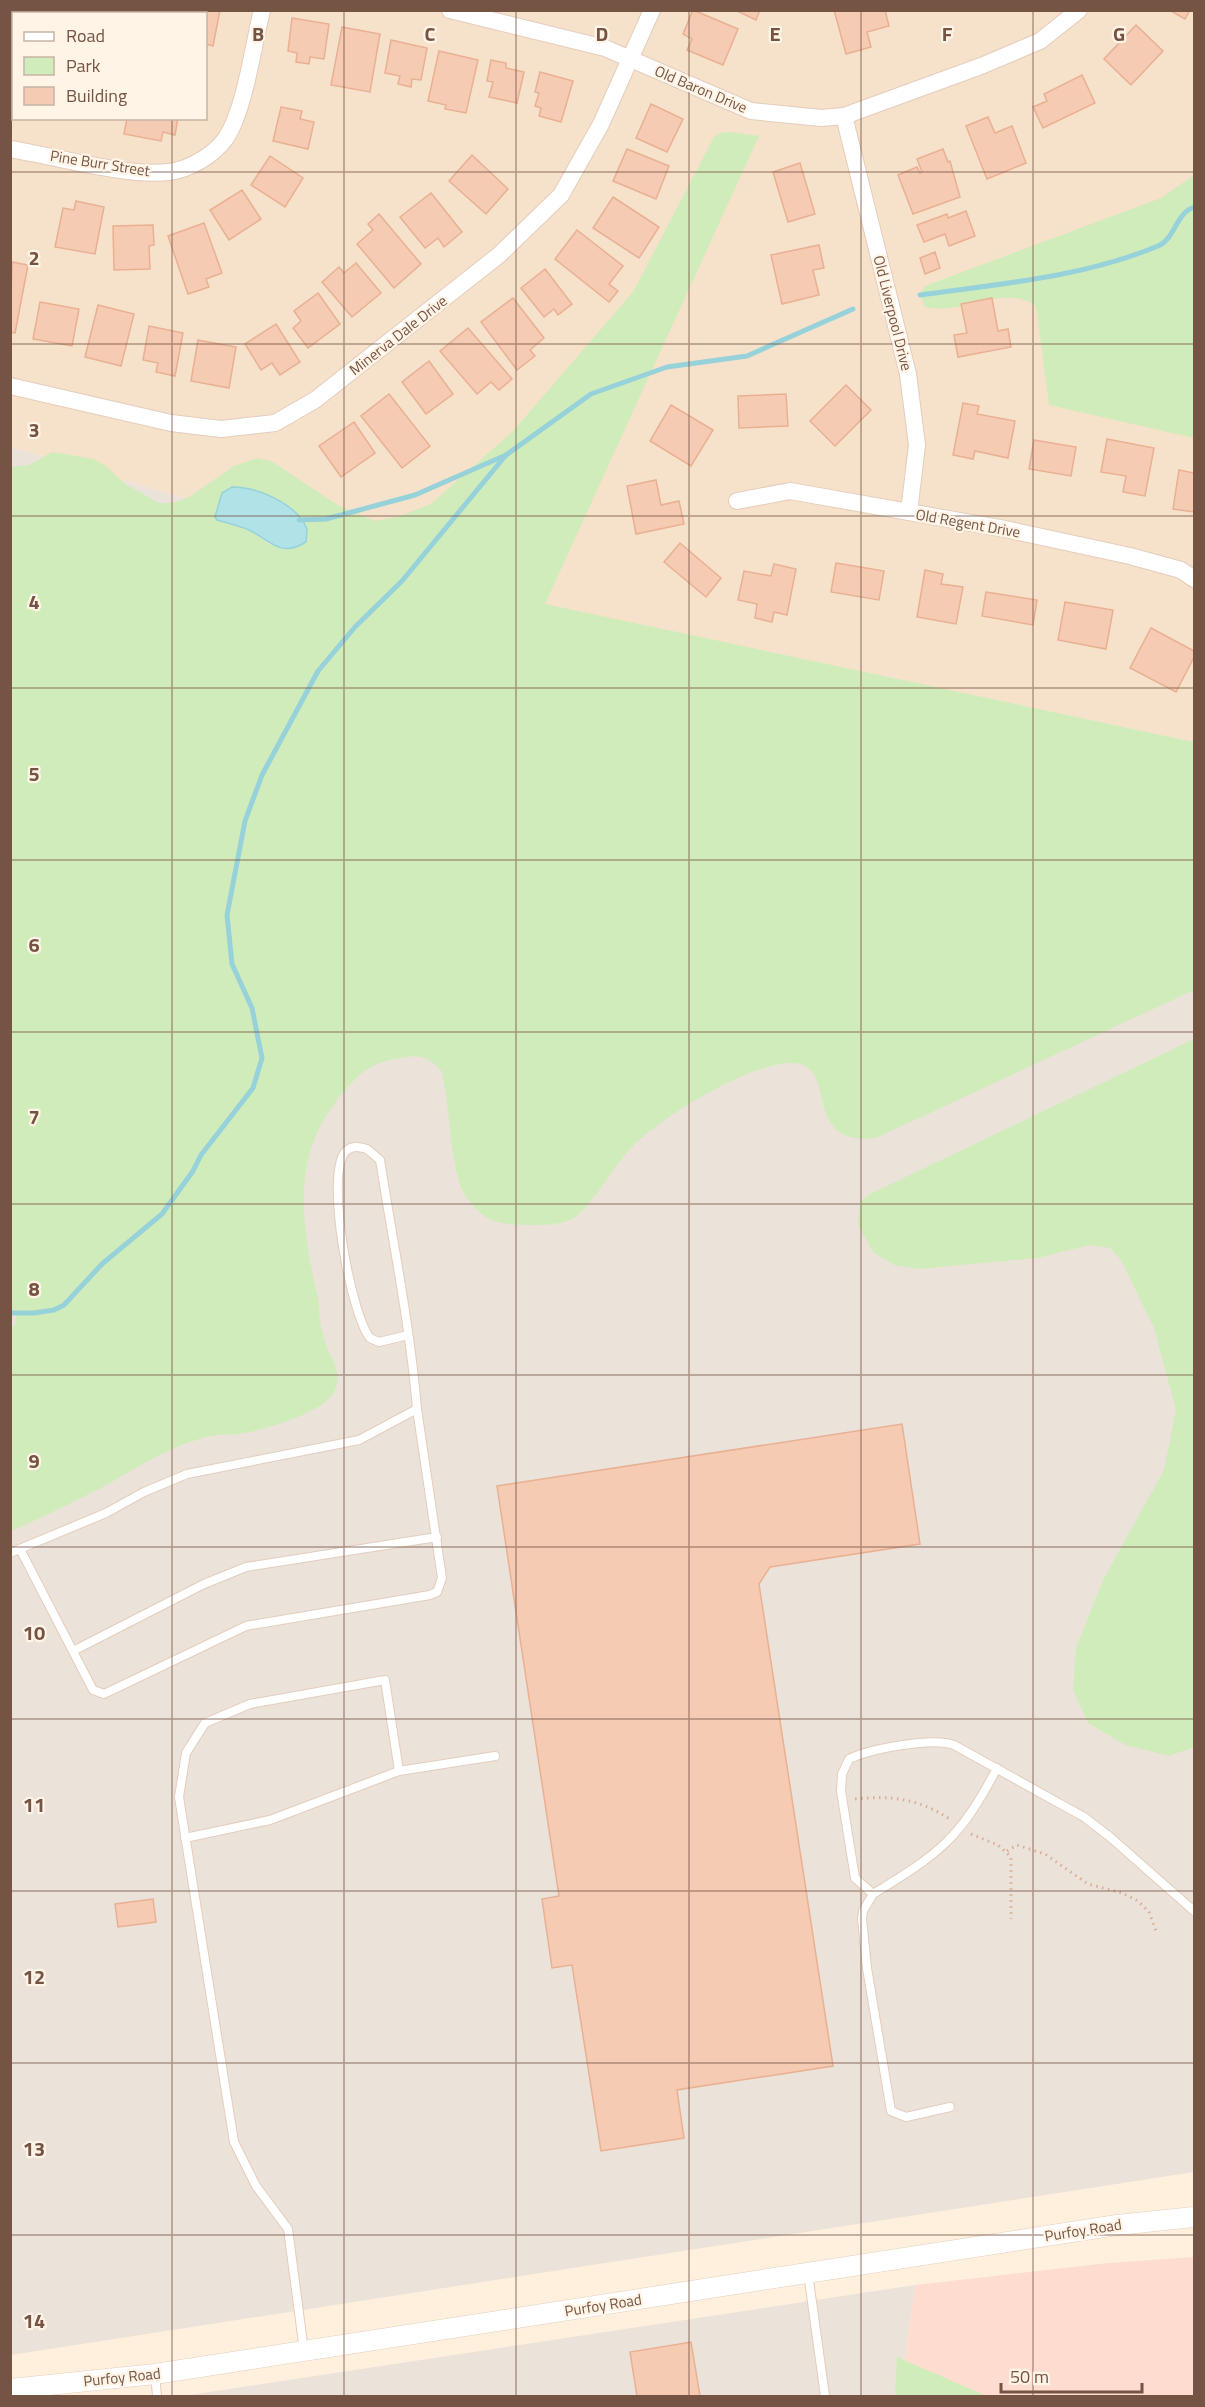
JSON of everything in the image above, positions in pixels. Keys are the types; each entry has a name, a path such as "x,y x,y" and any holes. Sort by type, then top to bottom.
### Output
{"street":[{"name":"Pine Burr Street","path":"10,149 135,171 170,172 203,159 225,138 238,113 262,10"},
{"name":"Old Baron Drive","path":"450,10 605,48 750,111 821,118 844,116 981,66 1040,41 1079,10"},
{"name":"Minerva Dale Drive","path":"10,386 171,423 221,429 275,423 315,400 500,255 561,195 601,124 652,10"},
{"name":"Old Liverpool Drive","path":"844,116 908,374 917,445 909,512"},
{"name":"Old Regent Drive","path":"737,501 790,491 1005,529 1130,556 1181,570 1194,579"},
{"name":"Purfoy Road","path":"21,2391 304,2352 1117,2224 1194,2217"}],"lane":[{"path":"21,1551 93,1690 104,1694 246,1626 437,1592 442,1578 437,1537 408,1335 380,1160 368,1149 351,1148 345,1152 341,1160 338,1210 346,1268 355,1304 370,1338 379,1342 408,1335"},
{"path":"10,1553 21,1551 187,1474 350,1442 417,1409"},
{"path":"73,1651 204,1584 246,1567 437,1537"},
{"path":"304,2352 288,2229 256,2186 234,2142 179,1797 186,1753 205,1723 250,1704 385,1680 399,1771"},
{"path":"873,1894 855,1878 842,1791 842,1774 849,1759 862,1754 946,1742 998,1768 1084,1817 1194,1911"},
{"path":"185,1838 270,1820 399,1771 495,1756"},
{"path":"950,2107 906,2117 891,2111 867,1968 862,1919 873,1894 930,1858 952,1839 979,1802 998,1768"},
{"path":"808,2273 825,2397"},
{"path":"155,2374 156,2397"}],"path":[{"path":"854,1799 883,1796 913,1800 953,1821"},
{"path":"970,1833 1007,1851 1013,1866 1011,1919"},
{"path":"1007,1851 1017,1845 1035,1849 1088,1884 1130,1896 1149,1912 1156,1931"}],"shaded area":[{"path":"10,11 1194,11 1194,742 545,605 11,447"},
{"path":"11,447 545,605 1194,742 1194,2172 11,2355"},
{"path":"1194,2257 1194,2396 900,2396 915,2285 1108,2263"},
{"path":"915,2285 900,2396 183,2396"}],"green space":[{"path":"720,133 759,136 545,604 1194,742 1194,990 876,1138 852,1137 837,1130 828,1118 814,1075 805,1066 790,1063 751,1073 706,1094 645,1135 631,1148 585,1208 577,1215 563,1222 542,1225 506,1224 489,1219 476,1209 462,1190 456,1171 442,1072 425,1058 413,1056 381,1062 359,1076 335,1103 321,1125 306,1171 304,1195 307,1244 318,1299 322,1334 337,1373 338,1380 333,1394 303,1415 275,1425 238,1434 211,1436 182,1445 101,1488 11,1531 10,1329 16,1324 16,1312 10,1308 10,467 29,465 52,452 94,459 106,466 125,484 159,503 172,503 189,497 234,466 257,458 271,461 341,507 375,521 401,516 431,504 513,431 633,292 714,137","holes":["265,493 294,512 270,545 249,530 217,520"]},
{"path":"1194,175 1194,438 1049,405 1036,306 1023,300 1010,298 939,309 925,307 920,295 925,286 1161,198"},
{"path":"1194,1039 1194,1747 1169,1756 1125,1745 1088,1723 1073,1690 1076,1648 1103,1580 1164,1470 1176,1410 1154,1328 1121,1260 1110,1248 1089,1245 1037,1258 918,1269 894,1265 873,1252 858,1225 860,1202 868,1195"},
{"path":"897,2357 987,2396 895,2396"}],"water":[{"path":"232,487 265,494 286,505 302,520 307,529 306,542 297,547 282,548 249,530 217,520 215,517 222,493"}],"building":[{"path":"167,10 220,10 213,46 207,44 207,12 166,12"},
{"path":"693,10 738,29 723,65 687,50 692,39 683,34"},
{"path":"735,10 760,10 756,20"},
{"path":"834,10 885,10 889,26 867,32 871,47 846,54"},
{"path":"1169,10 1190,10 1185,19"},
{"path":"292,18 329,24 324,59 310,57 309,64 296,62 297,53 288,51"},
{"path":"1136,25 1163,51 1131,85 1104,59"},
{"path":"342,27 380,34 370,92 331,85"},
{"path":"391,40 427,48 421,80 412,79 411,87 398,84 400,76 385,73"},
{"path":"439,51 478,60 466,113 445,109 446,105 428,101"},
{"path":"491,60 506,63 506,68 524,72 517,103 489,97 493,82 487,81"},
{"path":"540,72 573,81 561,122 539,116 541,108 535,106 539,93 535,92"},
{"path":"1082,75 1095,103 1043,128 1033,107 1047,101 1044,94"},
{"path":"651,104 683,119 667,152 636,138"},
{"path":"281,107 302,111 300,119 314,122 308,149 273,141"},
{"path":"988,117 995,133 1012,126 1026,163 987,179 966,126"},
{"path":"127,120 178,120 175,135 163,132 161,141 124,134"},
{"path":"627,149 669,166 656,199 613,181"},
{"path":"943,149 948,162 950,161 960,197 913,214 898,175 917,167 920,173 922,172 917,159"},
{"path":"472,155 508,189 486,214 449,181"},
{"path":"270,156 303,178 285,207 251,185"},
{"path":"800,163 815,214 788,222 773,172"},
{"path":"242,190 261,219 229,240 210,210"},
{"path":"431,193 462,232 444,247 438,238 425,248 400,217"},
{"path":"613,197 659,227 639,258 593,228"},
{"path":"76,201 104,207 95,254 55,247 63,208 74,210"},
{"path":"966,211 975,236 949,246 945,234 924,242 917,225 947,214 948,218"},
{"path":"379,214 421,264 394,288 357,244 373,230 368,224"},
{"path":"204,223 222,273 206,279 209,287 188,294 168,236"},
{"path":"153,225 154,245 149,246 150,269 114,270 113,226"},
{"path":"577,230 623,266 609,284 618,291 609,302 555,259"},
{"path":"819,245 824,268 813,270 819,295 782,304 771,255"},
{"path":"935,252 940,268 925,274 920,258"},
{"path":"12,262 28,265 15,333 10,332"},
{"path":"356,263 381,293 352,317 322,282 339,267 344,273"},
{"path":"545,269 572,304 558,315 554,309 544,317 521,288"},
{"path":"318,293 340,324 308,348 293,328 301,321 294,311"},
{"path":"513,298 544,338 530,350 535,356 517,370 481,322"},
{"path":"992,298 998,331 1008,329 1011,347 958,357 954,335 967,333 961,304"},
{"path":"40,302 79,309 72,346 33,339"},
{"path":"98,305 134,314 121,366 85,357"},
{"path":"276,324 300,362 280,375 272,363 261,370 245,344"},
{"path":"149,326 183,333 175,376 156,372 158,363 143,360"},
{"path":"468,328 512,379 499,390 491,382 477,394 440,351"},
{"path":"198,340 236,347 229,388 191,381"},
{"path":"429,361 453,394 426,414 402,382"},
{"path":"846,385 871,410 835,446 810,421"},
{"path":"389,394 430,446 402,468 361,416"},
{"path":"786,394 788,426 739,428 738,396"},
{"path":"963,403 979,406 977,414 1015,421 1008,458 975,451 973,459 953,455"},
{"path":"671,405 713,430 691,466 650,441"},
{"path":"354,422 375,453 341,477 319,446"},
{"path":"1107,439 1154,448 1145,496 1123,492 1126,476 1101,472"},
{"path":"1034,440 1076,447 1071,476 1029,469"},
{"path":"1179,470 1194,473 1194,512 1173,509"},
{"path":"656,480 661,505 679,501 684,524 636,534 627,486"},
{"path":"680,543 721,578 706,597 664,562"},
{"path":"836,563 884,571 879,600 831,592"},
{"path":"774,564 796,569 787,615 774,612 772,622 755,618 757,604 738,600 744,571 771,576"},
{"path":"925,570 943,574 941,584 963,587 956,624 917,617"},
{"path":"986,592 1037,600 1033,625 982,616"},
{"path":"1065,602 1113,610 1106,649 1058,640"},
{"path":"1151,628 1194,651 1194,657 1176,692 1130,668"},
{"path":"902,1424 920,1544 770,1567 759,1584 833,2066 677,2090 684,2138 601,2151 572,1965 552,1968 542,1899 559,1896 497,1486"},
{"path":"153,1899 156,1922 118,1927 115,1904"},
{"path":"691,2342 700,2396 637,2396 630,2352"}],"waterway":[{"path":"920,295 1041,278 1130,257 1164,243 1183,215 1194,207"},
{"path":"299,520 326,519 415,495 506,455 591,394 667,367 747,356 853,309"},
{"path":"10,1313 34,1313 54,1310 64,1305 102,1264 162,1214 193,1171 201,1155 253,1088 262,1058 252,1008 232,964 227,915 245,821 262,775 318,671 355,627 402,581 506,455"}]}
